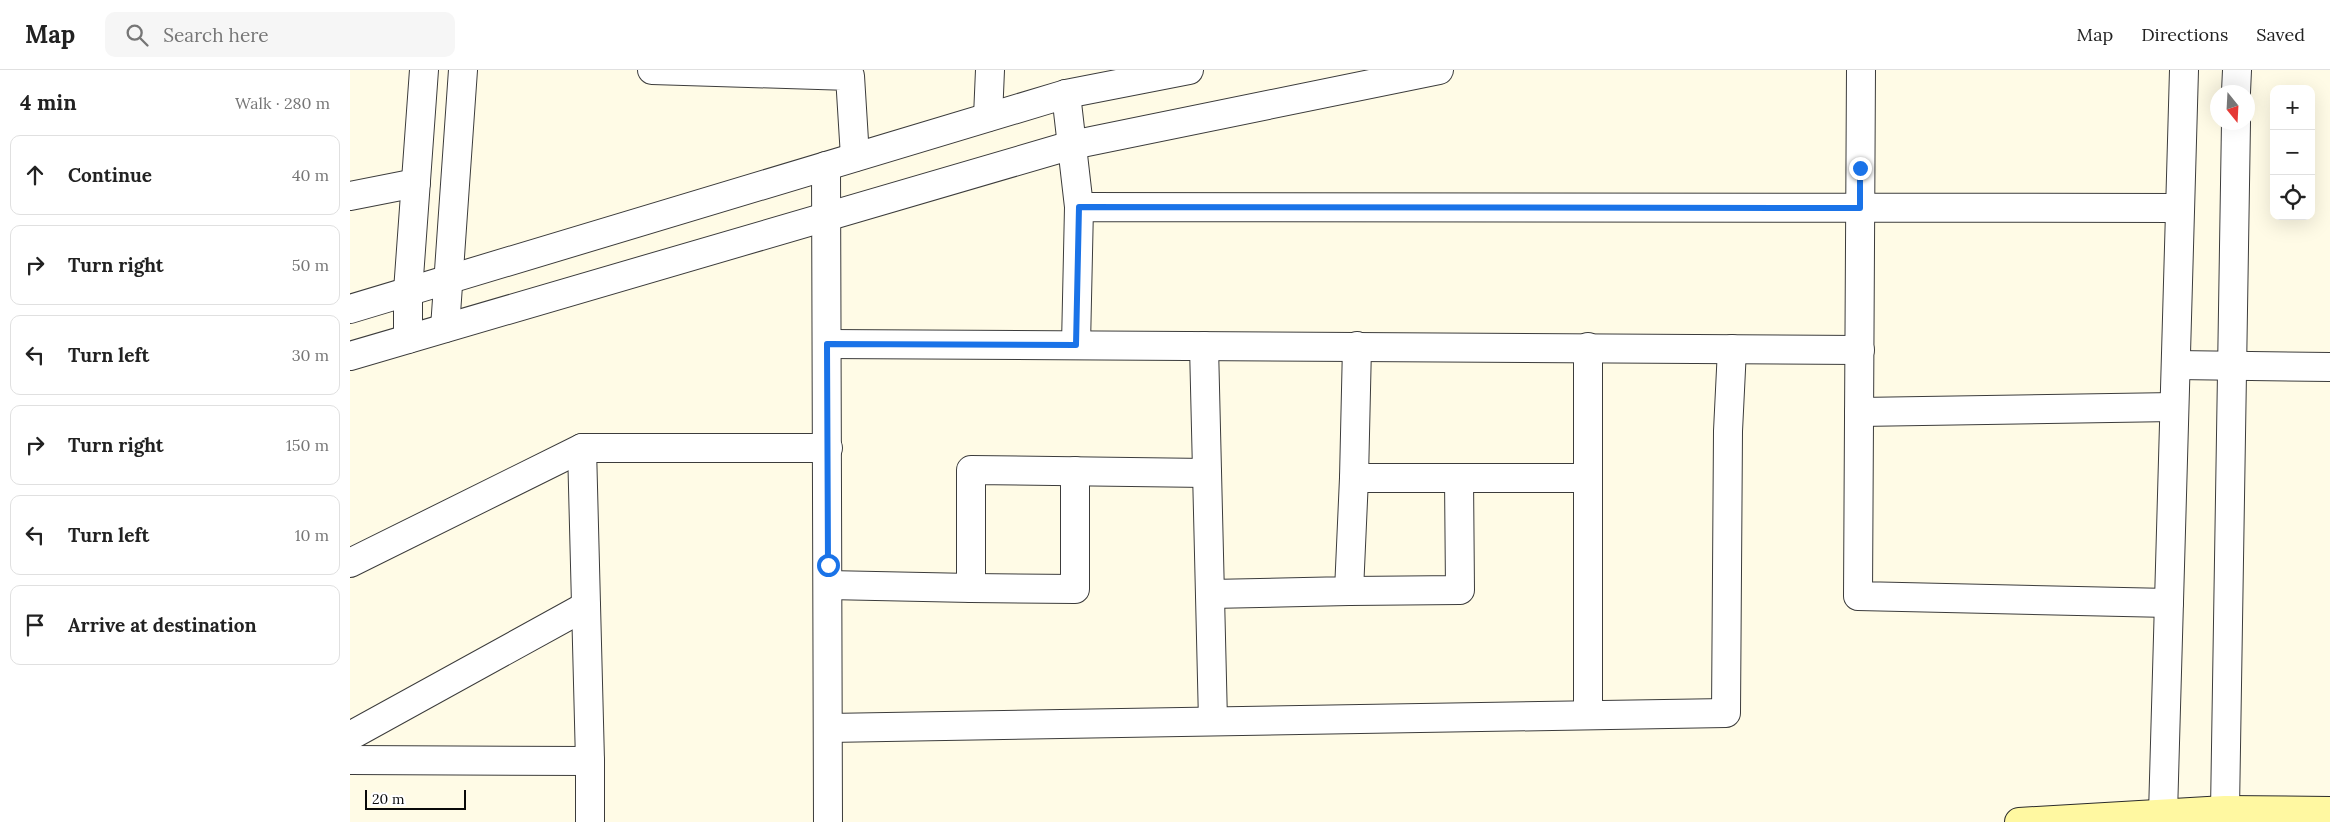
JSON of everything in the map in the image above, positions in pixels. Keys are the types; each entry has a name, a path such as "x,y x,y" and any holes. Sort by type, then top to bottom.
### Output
{"main road":[{"path":"2019,822 2225,810 2330,811"}],"street":[{"path":"408,339 408,291 424,70"},
{"path":"445,328 463,70"},
{"path":"652,70 850,76 855,156"},
{"path":"988,117 990,70"},
{"path":"350,309 448,278 1066,94 1189,70"},
{"path":"350,356 1072,145 1439,70"},
{"path":"1861,70 1858,596 2169,603"},
{"path":"2163,814 2184,70"},
{"path":"2236,85 2237,70"},
{"path":"1066,94 1079,207 1076,345"},
{"path":"2225,810 2236,130"},
{"path":"826,166 828,822"},
{"path":"350,196 416,183"},
{"path":"1079,207 2180,208"},
{"path":"827,344 1860,350"},
{"path":"1204,346 1213,721"},
{"path":"1349,591 1357,346"},
{"path":"1588,347 1588,715"},
{"path":"828,728 1726,713 1728,430 1732,348"},
{"path":"2176,365 2330,367"},
{"path":"1859,412 2174,407"},
{"path":"350,563 582,448 828,448"},
{"path":"582,448 590,822"},
{"path":"971,588 970,470 1207,473"},
{"path":"828,585 1075,589 1075,471"},
{"path":"1354,478 1588,478"},
{"path":"1210,594 1460,590 1459,478"},
{"path":"350,736 586,606"},
{"path":"350,760 590,761"}],"route":[{"path":"828,565 827,344 1076,345 1079,207 1860,208 1860,168"}]}
